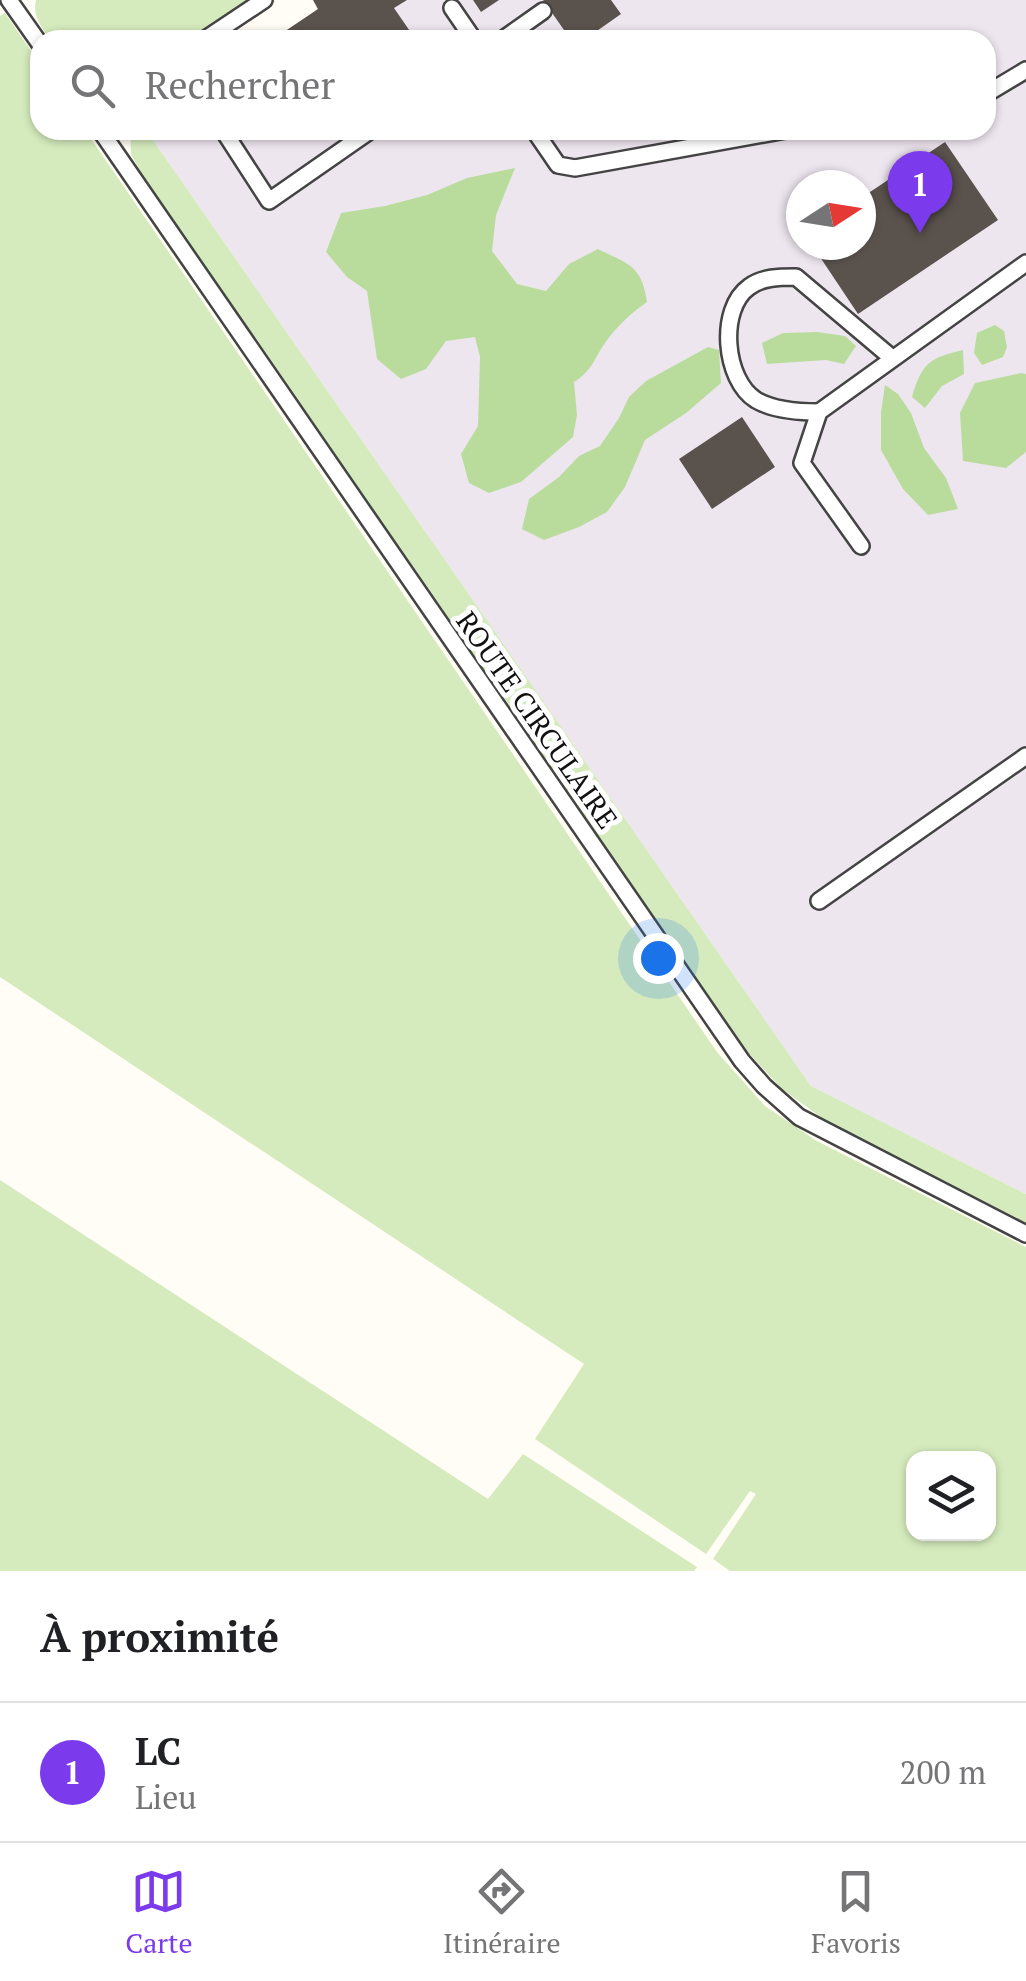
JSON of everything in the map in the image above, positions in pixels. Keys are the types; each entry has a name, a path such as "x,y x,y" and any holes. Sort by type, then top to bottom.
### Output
{"lane":[{"path":"8,0 30,30"},
{"path":"219,30 264,0"},
{"path":"452,8 467,30"},
{"path":"517,30 543,12"},
{"path":"996,88 1026,70"},
{"name":"ROUTE CIRCULAIRE","path":"107,140 742,1061 799,1118 1026,1234"},
{"path":"230,140 268,201 356,140"},
{"path":"541,140 558,165 575,168 730,140"},
{"path":"892,358 796,277 771,278 748,287 736,304 729,326 728,347 734,369 755,400 794,412 818,412 1026,263"},
{"path":"818,412 802,464 860,546"},
{"path":"819,900 1026,756"}],"shaded area":[{"path":"313,0 1026,0 1026,1194 811,1086 153,140 996,140 996,30 287,30 317,10"}],"green space":[{"path":"36,0 253,0 206,30 44,30"},
{"path":"5,13 30,49 30,140 92,140 717,1052 765,1106 815,1140 1026,1247 1026,1571 730,1571 713,1559 756,1494 750,1491 706,1554 535,1439 584,1364 0,977 0,16"},
{"path":"130,140 153,140 811,1086 1026,1194 1026,1224 832,1125 782,1089 743,1047 144,179 131,154"},
{"path":"515,168 496,215 492,251 517,284 546,291 569,264 598,249 632,267 641,280 647,302 619,326 589,369 574,382 577,415 573,437 521,482 489,493 469,483 461,454 478,426 480,357 475,337 446,341 426,369 401,379 377,359 367,291 347,277 326,252 341,213 385,206 427,195 467,178"},
{"path":"995,325 1004,331 1007,347 1003,357 982,365 974,353 977,333"},
{"path":"783,333 845,336 856,346 844,364 826,360 767,364 762,343"},
{"path":"708,347 719,350 721,383 645,440 625,487 607,512 544,540 522,529 529,499 579,456 600,446 629,397 646,381"},
{"path":"963,350 964,374 942,386 925,408 912,397 928,364"},
{"path":"1026,374 1026,452 1006,468 963,461 960,413 975,383"},
{"path":"885,385 898,394 911,413 924,448 946,478 958,509 928,515 903,489 881,450"},
{"path":"0,1180 488,1499 523,1454 697,1567 694,1571 0,1571"}],"building":[{"path":"313,0 407,0 394,8 409,30 287,30 318,9"},
{"path":"473,0 499,0 481,12"},
{"path":"543,0 611,0 621,14 598,30 564,30"},
{"path":"945,142 998,220 858,314 822,260 876,260 876,188"},
{"path":"742,417 775,467 712,509 679,459"}],"place":[{"name":"LC","path":"920,233"}]}
